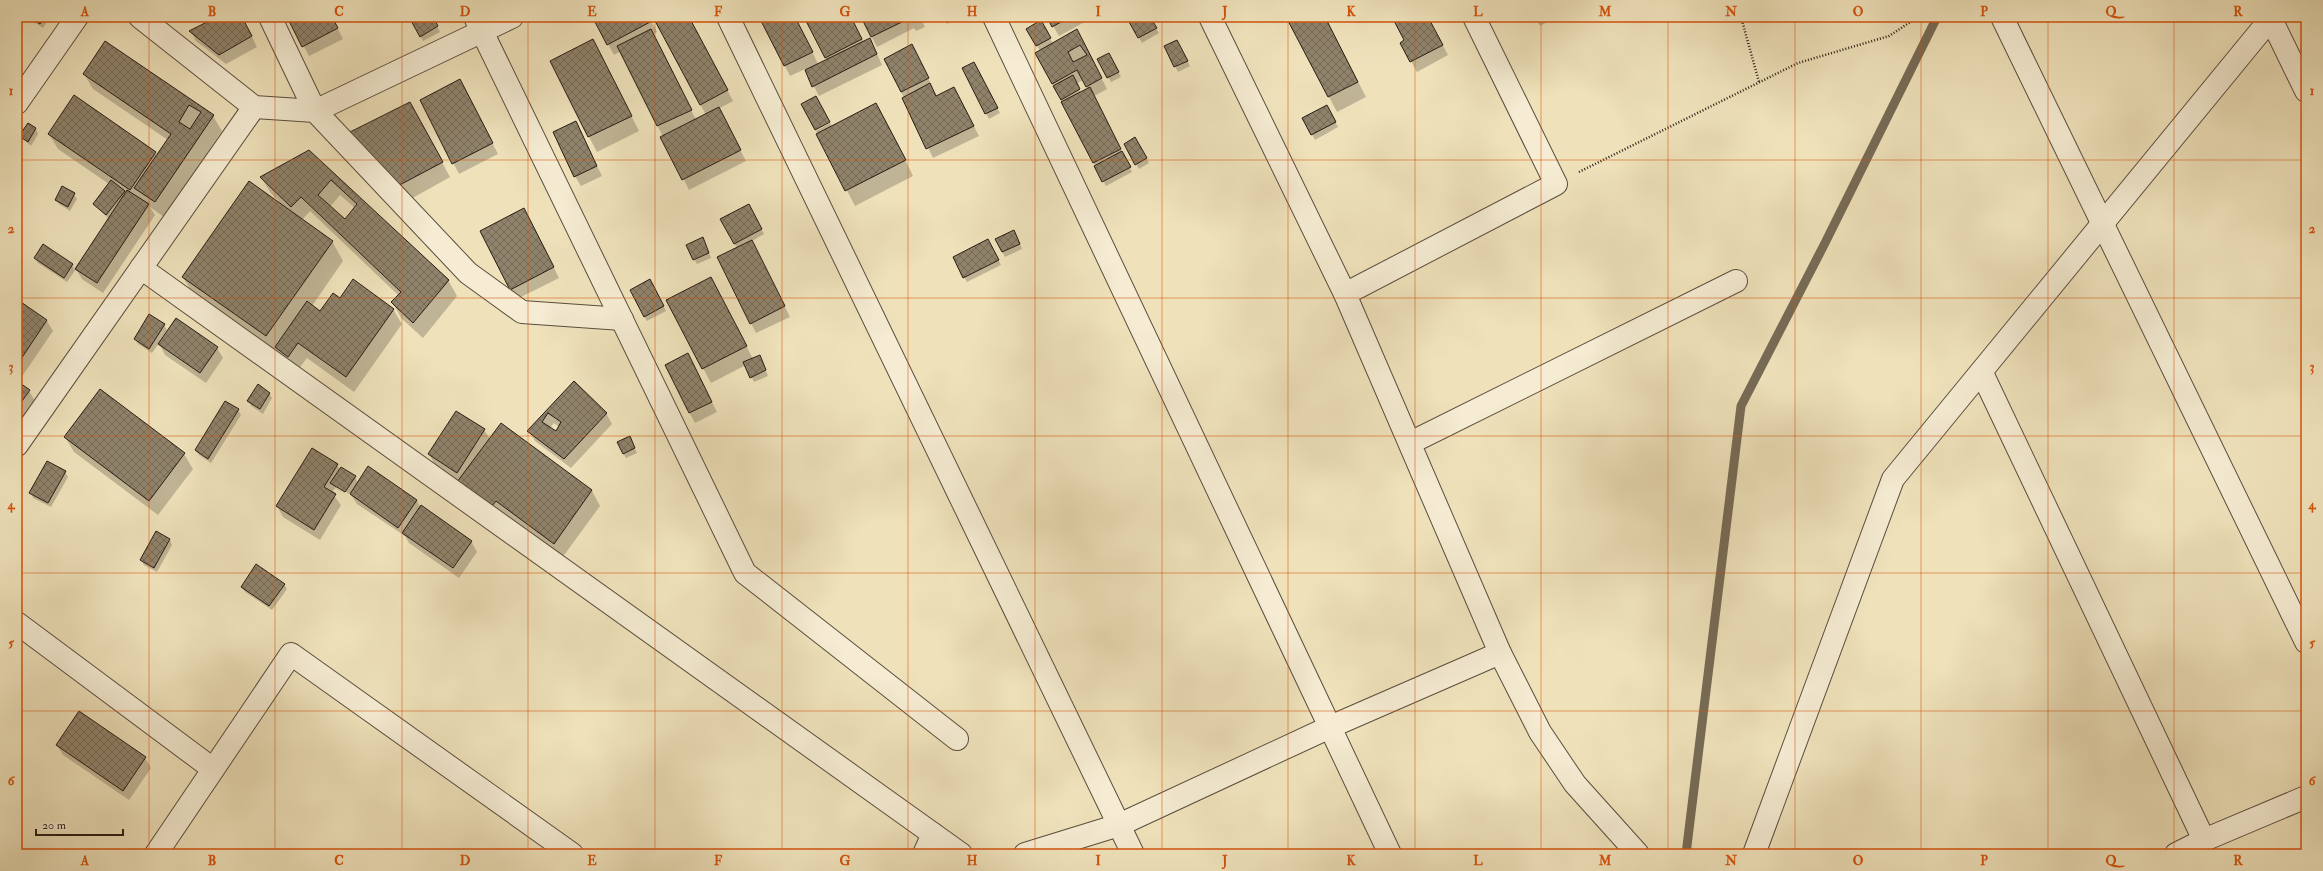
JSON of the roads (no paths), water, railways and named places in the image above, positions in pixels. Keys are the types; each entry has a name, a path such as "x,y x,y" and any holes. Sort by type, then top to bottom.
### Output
{"street":[{"path":"17,103 78,17"},
{"path":"140,17 254,107 315,111 478,24 512,17"},
{"path":"270,17 315,111 468,273 522,312 622,319"},
{"path":"728,17 1133,854"},
{"path":"994,17 1390,854"},
{"path":"1210,17 1345,294 1500,653 1540,732 1575,784 1634,850"},
{"path":"1345,294 1556,184 1474,17"},
{"path":"2002,17 2306,642"},
{"path":"1754,854 1893,479 1982,373 2102,223 2271,17 2306,91"},
{"path":"478,24 745,573 957,738"},
{"path":"17,445 254,107"},
{"path":"141,268 961,854"},
{"path":"1410,443 1736,281"},
{"path":"1982,373 2204,840"},
{"path":"17,623 213,769"},
{"path":"1025,854 1119,825 1330,727 1500,653"},
{"path":"156,854 291,654 572,854"},
{"path":"2176,854 2204,840 2306,797"},
{"path":"924,854 933,834"}],"waterway":[{"path":"1686,854 1741,406 1825,243 1937,17"}]}
